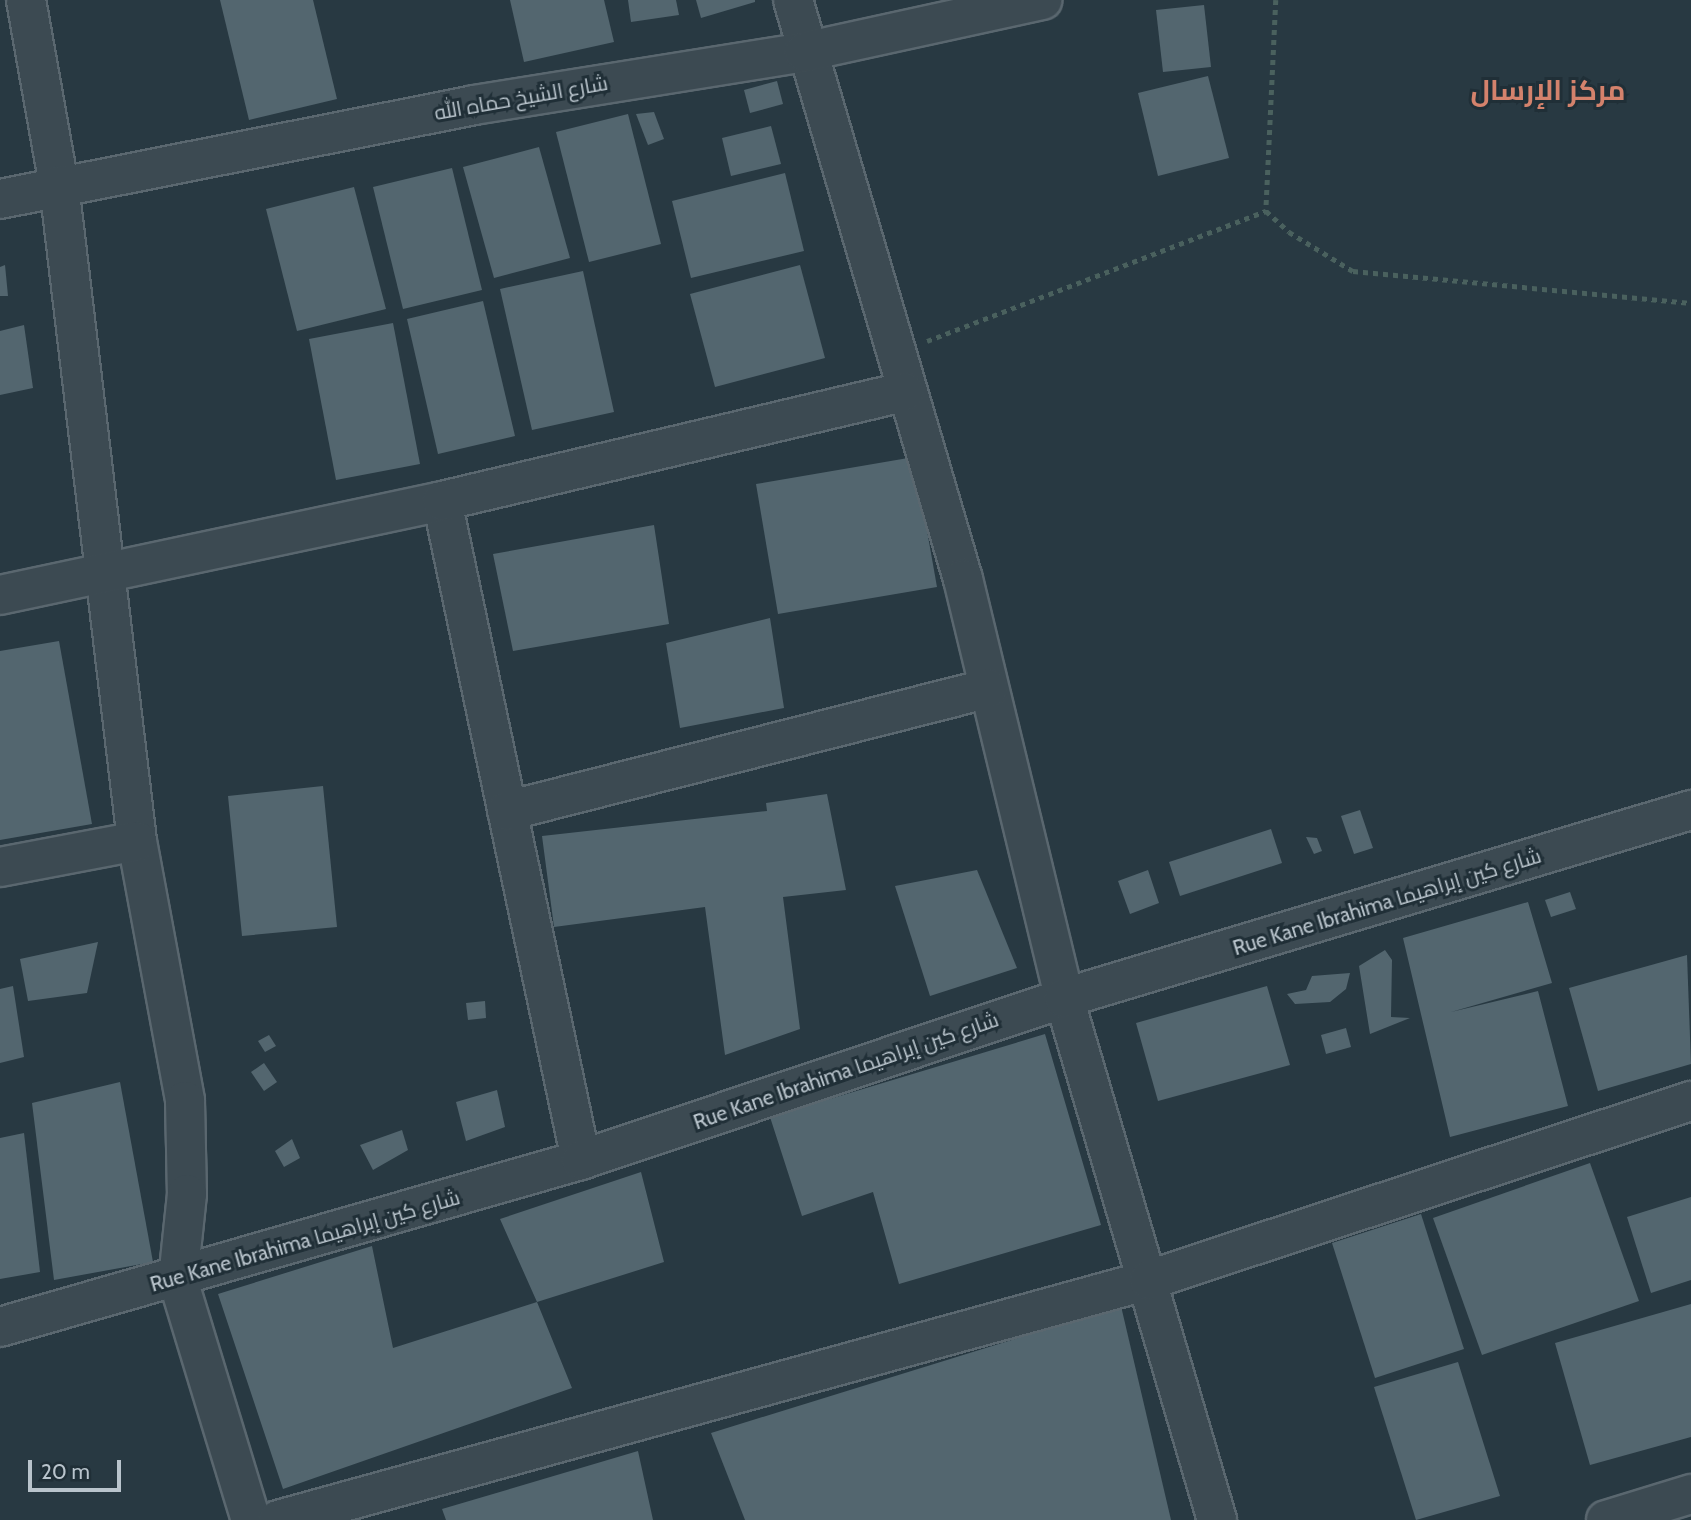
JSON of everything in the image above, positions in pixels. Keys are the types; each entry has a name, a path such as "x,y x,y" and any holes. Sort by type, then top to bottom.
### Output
{"street":[{"path":"26,0 59,185 137,841 185,1101 187,1194 178,1280 251,1520"},
{"path":"793,0 804,52 904,392 963,579 1064,998 1149,1280 1217,1520"},
{"name":"شارع الشيخ حماه الله","path":"0,199 59,185 474,105 804,52 1042,0"},
{"path":"0,594 442,502 904,392"},
{"path":"442,502 581,1160"},
{"path":"507,811 989,688"},
{"name":"Rue Kane Ibrahima شارع كين إبراهيما","path":"0,1326 178,1280 581,1160 1064,998 1691,810"},
{"path":"0,867 137,841"},
{"path":"278,1520 1149,1280 1691,1101"},
{"path":"1606,1520 1691,1494"}],"path":[{"path":"1266,211 1276,0"},
{"path":"1266,211 1353,271 1691,303"},
{"path":"893,354 1266,211"}],"building":[{"path":"220,0 313,0 337,99 249,120"},
{"path":"510,0 604,0 614,42 524,62"},
{"path":"628,0 676,0 679,15 631,22"},
{"path":"696,0 755,0 755,2 701,18"},
{"path":"1204,5 1211,67 1163,72 1156,10"},
{"path":"1208,76 1229,158 1158,176 1138,93"},
{"path":"777,81 783,104 750,113 744,90"},
{"path":"654,112 664,139 648,145 636,114"},
{"path":"628,114 661,244 589,262 556,132"},
{"path":"771,126 781,164 731,176 722,138"},
{"path":"539,147 570,258 494,278 463,167"},
{"path":"452,168 482,290 403,309 373,187"},
{"path":"785,173 804,251 691,278 672,201"},
{"path":"354,187 386,309 297,331 266,209"},
{"path":"5,265 8,296 0,296 0,267"},
{"path":"800,265 825,358 715,387 690,294"},
{"path":"583,271 614,412 532,430 500,289"},
{"path":"483,301 515,436 438,454 407,319"},
{"path":"393,323 420,464 336,480 309,339"},
{"path":"24,325 33,388 0,395 0,331"},
{"path":"914,457 937,587 778,614 756,484"},
{"path":"654,525 669,624 513,651 493,554"},
{"path":"770,618 784,708 680,728 666,643"},
{"path":"59,641 92,824 0,840 0,651"},
{"path":"323,786 337,927 242,936 228,796"},
{"path":"827,794 846,890 783,897 800,1029 725,1055 705,907 554,927 542,836 767,811 766,803"},
{"path":"1360,810 1373,848 1354,854 1341,816"},
{"path":"1271,829 1282,863 1180,896 1169,862"},
{"path":"1306,837 1317,838 1322,851 1314,854"},
{"path":"977,870 1017,968 930,996 895,886"},
{"path":"1148,870 1159,903 1130,914 1118,881"},
{"path":"1570,892 1576,909 1551,917 1545,900"},
{"path":"1528,902 1552,983 1451,1012 1538,991 1568,1106 1450,1137 1403,938"},
{"path":"98,942 87,993 28,1001 20,959"},
{"path":"1385,950 1392,960 1391,1017 1410,1018 1370,1034 1359,966"},
{"path":"1687,955 1691,1064 1598,1091 1569,988"},
{"path":"1350,973 1346,989 1330,1002 1295,1004 1287,994 1306,990 1312,976"},
{"path":"13,986 24,1057 0,1063 0,989"},
{"path":"1267,986 1290,1065 1158,1101 1136,1023"},
{"path":"485,1001 486,1018 468,1020 466,1003"},
{"path":"1346,1028 1351,1047 1326,1054 1321,1035"},
{"path":"1045,1034 1101,1225 899,1284 873,1192 802,1216 770,1117"},
{"path":"269,1035 276,1046 265,1052 258,1041"},
{"path":"264,1063 277,1082 264,1091 251,1072"},
{"path":"120,1082 153,1262 54,1280 32,1103"},
{"path":"497,1090 505,1127 466,1141 456,1102"},
{"path":"402,1130 408,1150 373,1170 360,1145"},
{"path":"24,1133 40,1272 0,1279 0,1138"},
{"path":"292,1139 300,1158 284,1167 275,1151"},
{"path":"1590,1163 1639,1301 1482,1355 1433,1218"},
{"path":"641,1172 664,1262 537,1302 500,1219"},
{"path":"1691,1197 1691,1280 1651,1293 1627,1217"},
{"path":"1421,1214 1464,1349 1375,1378 1332,1243"},
{"path":"372,1246 393,1348 537,1302 572,1388 283,1489 218,1294"},
{"path":"1691,1304 1691,1437 1590,1465 1555,1343"},
{"path":"1121,1306 1171,1520 745,1520 711,1433"},
{"path":"1458,1362 1500,1496 1416,1520 1374,1387"},
{"path":"638,1451 653,1520 446,1520 442,1509"}],"district":[{"name":"مركز الإرسال","path":"1548,90"}]}
